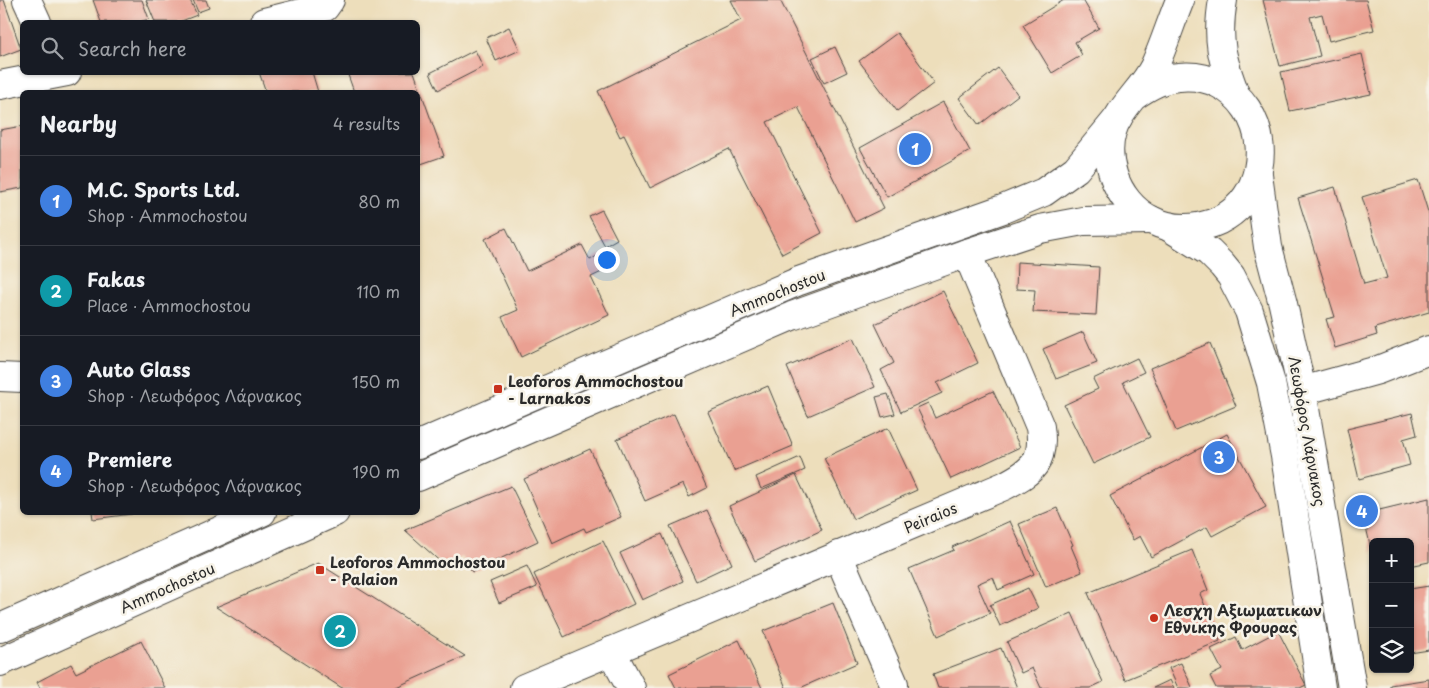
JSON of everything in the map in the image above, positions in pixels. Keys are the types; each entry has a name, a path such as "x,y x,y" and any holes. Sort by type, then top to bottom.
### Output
{"main road":[{"path":"27,0 36,20"},
{"path":"272,20 325,7 330,0"},
{"name":"Λεωφόρος Λάρνακος","path":"1180,0 1153,68 1118,118 1110,143 1109,157 1116,182 1130,204 1208,252 1231,276 1249,311 1271,383 1285,456 1321,688"},
{"name":"Λεωφόρος Λάρνακος","path":"1223,0 1220,18 1220,42 1224,65 1236,96"},
{"path":"0,85 52,75"},
{"name":"Λεωφόρος Λάρνακος","path":"1134,96 1148,86 1163,80 1179,77 1196,77 1212,81 1236,96 1246,107 1253,119 1261,146 1261,161 1258,175 1250,192 1228,216 1203,226 1190,228 1159,223"},
{"name":"Ammochostou","path":"420,443 799,281 1003,209 1044,192 1076,169 1118,118"},
{"name":"Λεωφόρος Λάρνακος","path":"1258,175 1268,247 1283,304 1302,391 1352,688"},
{"name":"Ammochostou","path":"420,476 792,316 967,253 1040,229 1083,221 1159,223"},
{"name":"Peiraios","path":"524,688 1024,476 1035,464 1042,445 1040,427 967,253"},
{"path":"1302,391 1378,370 1429,350"},
{"path":"0,377 20,378"},
{"name":"Ammochostou","path":"0,628 255,515"},
{"name":"Ammochostou","path":"0,662 328,515"},
{"path":"838,555 894,684"},
{"path":"612,651 631,688"}],"building":[{"path":"0,0 4,0 20,49 0,57"},
{"path":"93,0 142,0 149,19 146,20 100,20"},
{"path":"146,0 190,0 197,15 184,20 154,20"},
{"path":"193,0 206,0 209,8 198,12"},
{"path":"731,0 780,0 884,208 855,222 798,107 767,122 822,233 782,254 729,149 650,188 624,135 620,137 598,91 741,20"},
{"path":"1064,0 1083,0 1099,28 1075,42 1082,55 1052,73 1023,25"},
{"path":"1263,0 1366,0 1374,30 1329,41 1322,14 1310,17 1320,56 1280,66"},
{"path":"509,27 520,50 496,61 486,38"},
{"path":"897,33 934,83 897,111 859,61"},
{"path":"835,47 847,72 824,83 812,58"},
{"path":"475,50 483,67 438,90 430,73"},
{"path":"1362,54 1371,94 1290,111 1281,72"},
{"path":"998,68 1018,95 979,125 959,98"},
{"path":"260,75 313,75 317,90 265,90"},
{"path":"348,75 415,75 444,156 420,164 420,90 353,90"},
{"path":"943,102 970,151 887,197 860,148"},
{"path":"20,126 20,188 0,192 0,130"},
{"path":"1418,180 1429,215 1429,312 1375,328 1377,335 1335,348 1326,319 1335,317 1298,198 1335,187 1364,284 1387,278 1362,197"},
{"path":"602,210 617,239 605,246 589,216"},
{"path":"506,228 527,271 582,245 590,260 601,254 608,269 591,277 609,315 521,357 502,317 518,310 485,239"},
{"path":"1017,262 1099,267 1096,315 1033,312 1035,290 1016,289"},
{"path":"943,291 978,363 937,383 942,393 901,412 881,370 894,363 875,324"},
{"path":"1083,332 1097,363 1056,379 1043,349"},
{"path":"853,338 875,387 808,416 787,367"},
{"path":"1210,343 1236,406 1176,431 1150,368"},
{"path":"1137,358 1144,372 1123,382 1150,437 1093,464 1064,405 1098,389 1093,379"},
{"path":"768,386 793,446 734,471 708,412"},
{"path":"993,391 1020,447 951,479 917,408 928,403 935,418"},
{"path":"888,394 895,414 882,417 876,397"},
{"path":"1412,413 1417,435 1403,439 1410,465 1359,479 1347,429"},
{"path":"674,414 707,488 689,497 683,484 645,501 617,439"},
{"path":"888,428 917,490 853,519 824,458"},
{"path":"1227,434 1266,507 1212,536 1207,527 1151,557 1140,536 1133,540 1110,496"},
{"path":"590,449 621,517 586,532 584,528 552,543 524,479"},
{"path":"800,457 805,470 761,489 756,477"},
{"path":"796,475 822,530 755,561 729,506"},
{"path":"511,486 538,541 472,572 462,557 445,566 405,530"},
{"path":"1429,498 1429,562 1414,565 1414,538 1369,538 1369,540 1363,514"},
{"path":"1057,508 1082,572 1046,587 1019,524"},
{"path":"707,510 732,564 696,581 670,526"},
{"path":"92,515 124,515 93,519"},
{"path":"1010,521 1034,574 998,590 993,577 977,584 990,613 938,636 909,569 954,550 952,547"},
{"path":"662,534 683,581 642,600 620,553"},
{"path":"603,541 634,604 564,637 534,574"},
{"name":"Λεσχη Αξιωματικων Εθνικης Φρουρας","path":"1192,550 1208,590 1200,594 1220,641 1125,680 1088,593"},
{"path":"318,563 465,656 394,688 342,688 216,607"},
{"path":"527,566 537,587 499,603 490,582"},
{"path":"1429,586 1429,650 1414,652 1414,628 1414,588"},
{"path":"1028,588 1038,608 1000,626 990,605"},
{"path":"833,603 857,663 800,688 786,688 763,631"},
{"path":"1072,613 1103,682 1090,688 1041,688 1032,668 1021,673 1007,642"},
{"path":"1278,631 1306,685 1300,688 1216,688 1210,676 1222,670 1211,649 1236,637 1242,650"},
{"path":"739,640 762,688 676,688 669,674"},
{"path":"141,641 165,688 40,688 37,682 71,664 76,673"},
{"path":"1001,648 1017,688 938,688 933,674"},
{"path":"1181,663 1192,687 1190,688 1178,688 1169,668"},
{"path":"1429,679 1429,688 1390,688 1390,685"},
{"path":"1170,680 1174,688 1153,688"}],"place":[{"name":"M.C. Sports Ltd.","path":"915,149"},
{"name":"Leoforos Ammochostou - Larnakos","path":"498,389"},
{"name":"Auto Glass","path":"1219,457"},
{"name":"Premiere","path":"1362,511"},
{"name":"Leoforos Ammochostou - Palaion","path":"320,570"},
{"name":"Λεσχη Αξιωματικων Εθνικης Φρουρας","path":"1154,618"},
{"name":"Fakas","path":"340,631"}]}
